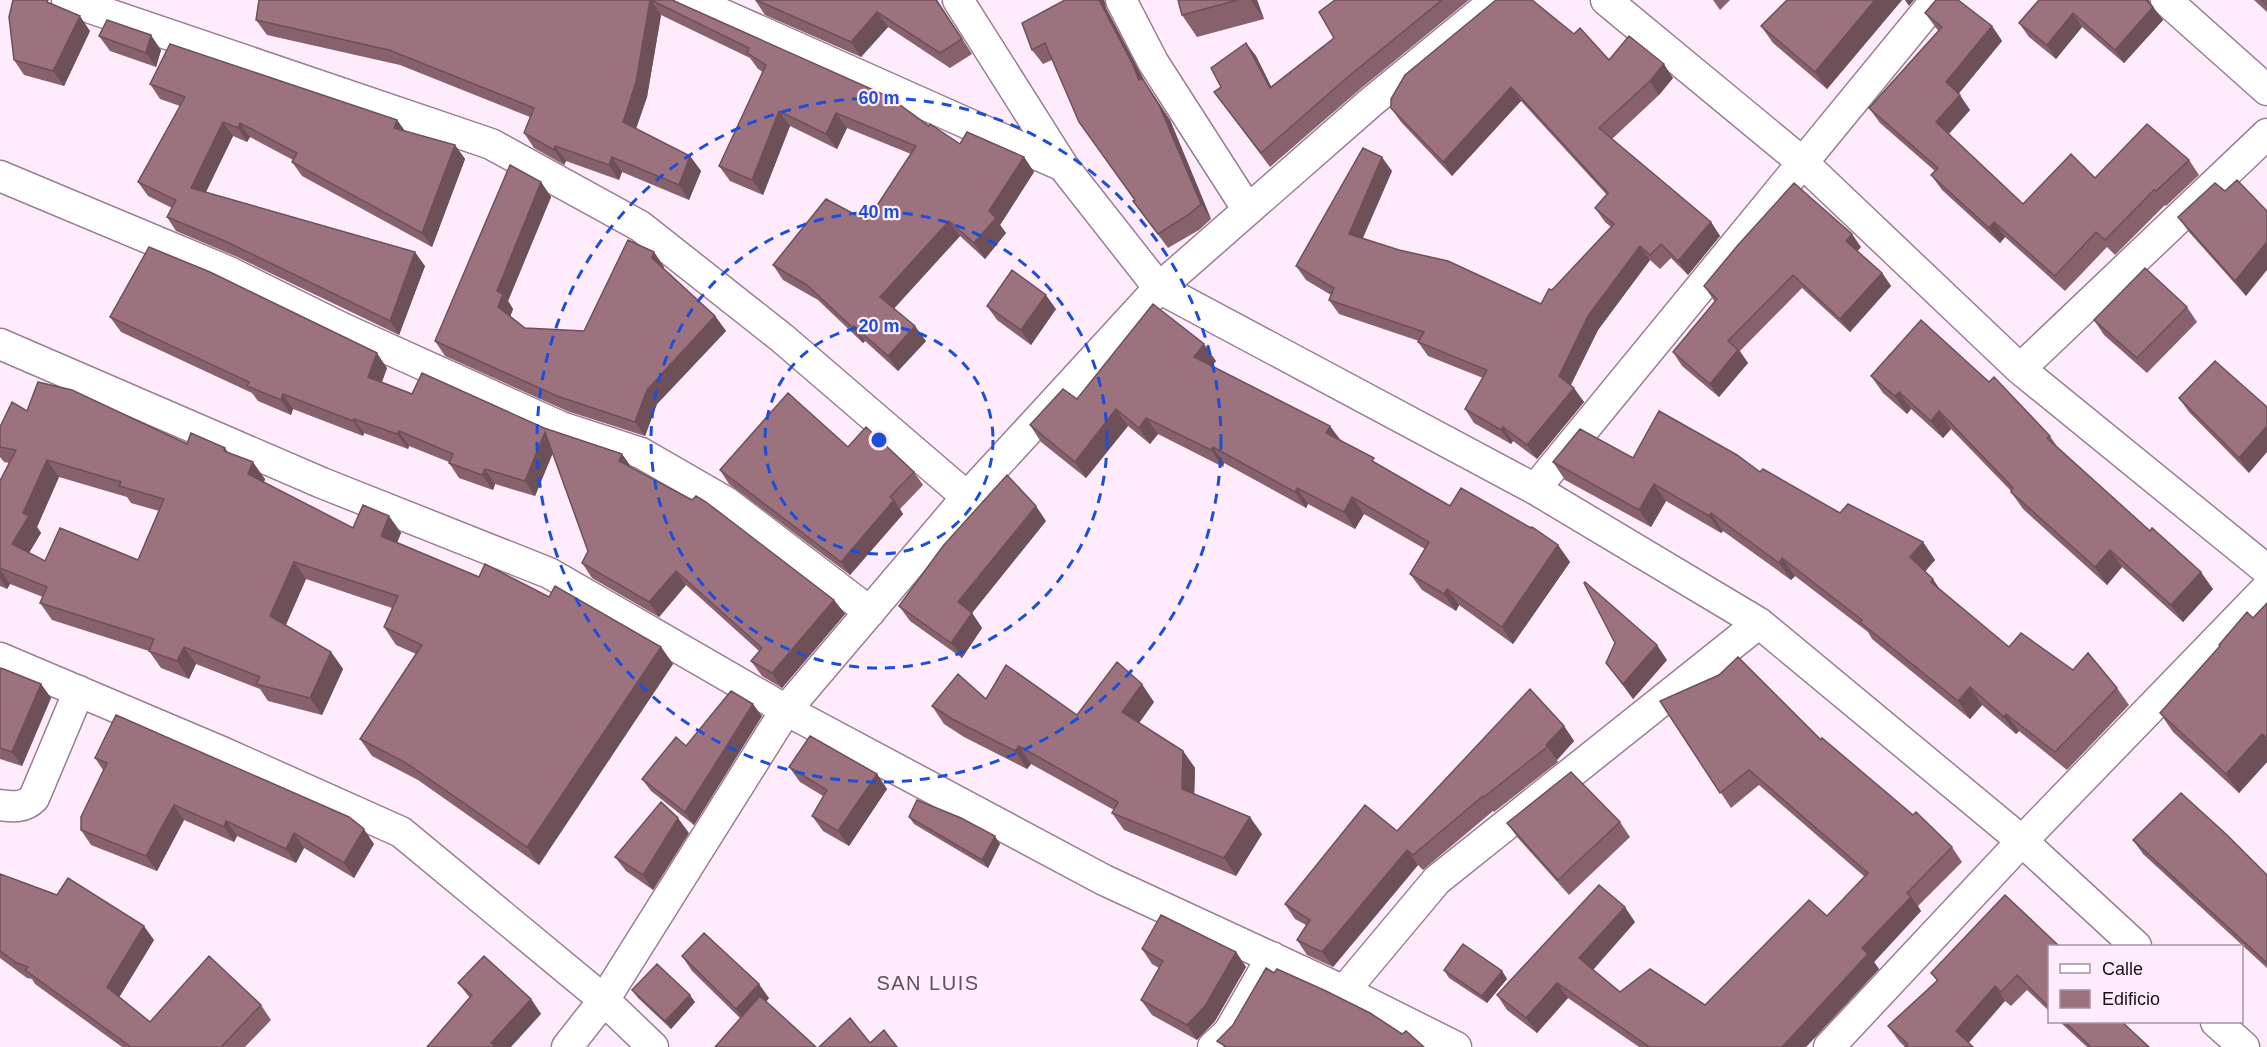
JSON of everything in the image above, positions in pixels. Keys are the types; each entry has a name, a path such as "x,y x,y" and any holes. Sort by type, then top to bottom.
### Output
{"street":[{"path":"67,0 491,144 640,226 782,338 967,497"},
{"path":"690,0 1063,166"},
{"path":"958,0 1063,166 1159,288 1535,489 1759,623 2022,841 2135,945"},
{"path":"1121,0 1153,62 1248,210"},
{"path":"567,1047 604,1000 786,710 967,497 1159,288 1370,103 1496,0"},
{"path":"1606,0 1802,162 2020,369 2267,570"},
{"path":"1535,489 1936,0"},
{"path":"2166,0 2267,90"},
{"path":"2020,369 2267,134"},
{"path":"0,176 227,271 344,329 561,427 641,453 726,502 870,612"},
{"path":"0,344 322,483 549,573 786,710 1104,880 1344,991 1456,1047"},
{"path":"1829,1047 2022,841 2267,588"},
{"path":"1344,991 1437,880 1759,623"},
{"path":"0,658 401,832 604,1000 653,1047"},
{"path":"0,805 16,807 28,804 34,798 79,691"},
{"path":"1213,1047 1229,1032 1272,957"},
{"path":"2217,1023 2244,1047"}],"building":[{"path":"13,0 48,0 47,2 80,16 53,71 14,60 9,17"},
{"path":"259,0 650,0 636,82 623,122 690,156 679,185 612,157 609,165 555,146 554,150 524,133 534,108 389,50 256,20"},
{"path":"651,0 672,0 889,97 929,126 930,124 960,144 967,132 1024,157 989,211 996,218 974,243 949,221 880,297 915,326 888,356 854,326 853,328 807,285 773,265 826,199 867,221 916,146 836,113 826,134 779,111 752,180 719,166 766,65 747,53 749,48"},
{"path":"756,0 936,0 962,39 940,53 877,12 851,42"},
{"path":"1065,0 1099,0 1139,80 1142,78 1159,105 1201,204 1158,234 1079,122 1045,43 1032,50 1022,23"},
{"path":"1178,0 1238,0 1182,15"},
{"path":"1335,0 1442,0 1349,76 1261,153 1214,92 1221,87 1211,68 1246,43 1270,88 1334,38 1319,12"},
{"path":"1496,0 1532,0 1574,34 1580,28 1609,60 1629,36 1664,64 1650,81 1599,128 1711,222 1678,261 1661,244 1650,255 1640,246 1588,316 1559,376 1574,388 1527,445 1503,427 1501,430 1465,409 1487,370 1418,342 1424,332 1329,300 1334,288 1296,266 1363,148 1382,157 1349,234 1399,250 1448,261 1541,304 1549,289 1552,290 1614,224 1595,208 1608,193 1511,87 1443,162 1391,108 1391,99 1405,75"},
{"path":"1787,0 1875,0 1815,72 1761,26"},
{"path":"1936,0 1958,0 1992,26 1946,82 1960,95 1936,122 2023,204 2071,154 2095,178 2147,124 2189,160 2156,191 2154,190 2105,240 2096,232 2055,276 1994,222 1989,228 1931,175 1938,168 1869,108 1942,27 1925,13"},
{"path":"2039,0 2146,0 2153,7 2115,50 2073,13 2047,45 2019,23"},
{"path":"107,20 151,35 146,53 99,36"},
{"path":"170,44 397,120 394,128 455,145 422,233 292,162 297,153 240,123 238,128 223,122 191,188 415,252 390,321 225,241 167,217 176,200 138,182 185,97 150,84"},
{"path":"510,165 541,182 497,291 503,294 498,307 525,328 584,331 628,240 654,252 652,258 715,316 647,390 635,422 557,396 435,341"},
{"path":"2237,180 2267,211 2267,242 2235,281 2178,217 2215,183 2225,191"},
{"path":"1794,183 1852,234 1846,241 1882,273 1840,319 1793,275 1728,341 1738,350 1710,384 1673,352 1717,299 1704,286"},
{"path":"149,247 210,272 377,353 368,377 412,394 422,373 544,428 622,454 619,461 692,500 696,496 706,502 834,600 772,673 751,661 762,648 676,571 649,602 582,563 588,551 545,432 525,481 485,469 482,475 449,463 453,454 399,431 397,434 354,419 353,421 283,394 281,400 247,386 249,382 110,317"},
{"path":"2145,268 2187,307 2137,358 2094,320"},
{"path":"1012,270 1046,295 1021,330 987,306"},
{"path":"1153,304 1204,344 1194,357 1330,426 1326,433 1374,458 1372,461 1450,506 1461,488 1532,527 1558,545 1502,627 1447,589 1444,594 1410,574 1429,542 1352,497 1344,512 1297,488 1295,492 1213,447 1211,450 1146,418 1139,428 1116,409 1075,462 1030,425 1063,389 1077,399"},
{"path":"1921,320 1989,382 1994,377 2050,436 2047,438 2150,531 2152,528 2201,572 2171,605 2110,550 2095,567 2011,492 2013,488 1939,411 1931,421 1899,392 1895,396 1871,376"},
{"path":"2215,361 2267,407 2267,426 2239,458 2179,398"},
{"path":"38,382 72,390 187,444 191,433 225,448 224,451 253,462 248,474 353,528 363,505 389,516 381,536 479,577 485,564 549,597 555,586 661,647 527,847 406,763 360,739 422,645 384,627 398,596 294,562 270,616 331,652 310,698 256,684 260,677 184,647 177,661 149,651 154,639 40,603 47,587 0,568 0,481 16,450 0,447 0,427 12,402 27,411","holes":["47,460 121,482 119,486 164,499 138,560 60,528 45,561 12,544 29,516 23,513"]},
{"path":"788,393 848,447 866,427 914,472 890,497 894,500 841,562 720,470"},
{"path":"1659,411 1737,455 1760,472 1763,469 1840,513 1848,504 1923,542 1910,557 1933,579 1931,582 2009,647 2021,633 2073,670 2088,653 2117,688 2055,752 2006,714 2004,717 1970,687 1958,701 1860,622 1862,620 1782,558 1779,563 1711,513 1709,516 1654,484 1639,510 1553,462 1580,429 1633,458"},
{"path":"1007,475 1036,506 958,602 972,613 951,643 899,606 943,546"},
{"path":"1585,582 1657,645 1623,684 1606,663 1615,643"},
{"path":"2267,603 2267,738 2262,734 2226,774 2160,713 2247,612 2253,618"},
{"path":"1738,657 1821,740 1822,738 1913,815 1916,812 1952,847 1907,893 1911,897 1862,948 1868,954 1782,1047 1647,1047 1557,983 1526,1018 1497,995 1599,885 1625,907 1579,958 1620,992 1650,969 1705,1005 1809,900 1827,916 1868,873 1749,770 1720,793 1660,701 1719,675"},
{"path":"1117,662 1142,684 1122,712 1183,751 1182,789 1250,817 1224,858 1112,813 1118,802 1019,746 1015,751 952,719 932,706 958,674 986,699 1006,665 1077,715"},
{"path":"1,668 41,684 12,752 0,748"},
{"path":"1530,689 1564,726 1546,745 1547,747 1483,796 1413,855 1407,850 1322,952 1297,940 1310,920 1285,904 1365,805 1397,831"},
{"path":"731,691 753,704 685,812 642,779 676,737 686,746"},
{"path":"116,715 349,817 364,829 344,863 294,833 286,849 226,821 224,827 174,805 146,856 81,830 81,817 107,763 95,758"},
{"path":"810,736 877,774 838,831 812,816 827,790 789,767"},
{"path":"1571,772 1620,822 1558,880 1507,823"},
{"path":"2181,793 2267,875 2267,963 2133,840"},
{"path":"917,800 961,818 995,836 982,860 909,817"},
{"path":"661,802 678,818 643,875 615,857"},
{"path":"0,874 57,895 68,878 144,926 107,987 150,1022 209,956 261,1005 221,1047 131,1047 25,970 28,967 17,963 0,951"},
{"path":"2005,895 2058,945 2048,945 2048,1006 2017,975 2001,992 1995,986 1956,1031 1973,1047 1905,1047 1908,1044 1888,1026 1938,980 1931,973"},
{"path":"1161,915 1236,952 1205,1006 1187,1025 1141,1000 1163,961 1142,949"},
{"path":"704,933 759,984 736,1009 682,956"},
{"path":"1463,944 1502,971 1482,996 1444,970"},
{"path":"484,956 531,999 491,1043 493,1047 427,1047 472,995 458,983"},
{"path":"657,964 690,995 665,1021 632,990"},
{"path":"1266,968 1274,973 1277,969 1326,991 1370,1013 1402,1034 1406,1031 1424,1047 1224,1047 1217,1041 1233,1025"},
{"path":"760,996 816,1047 715,1047"},
{"path":"850,1018 870,1043 884,1030 897,1047 819,1047"},
{"path":"2066,1023 2123,1023 2149,1047 2091,1047"}],"district":[{"name":"SAN LUIS","path":"928,983"}]}
